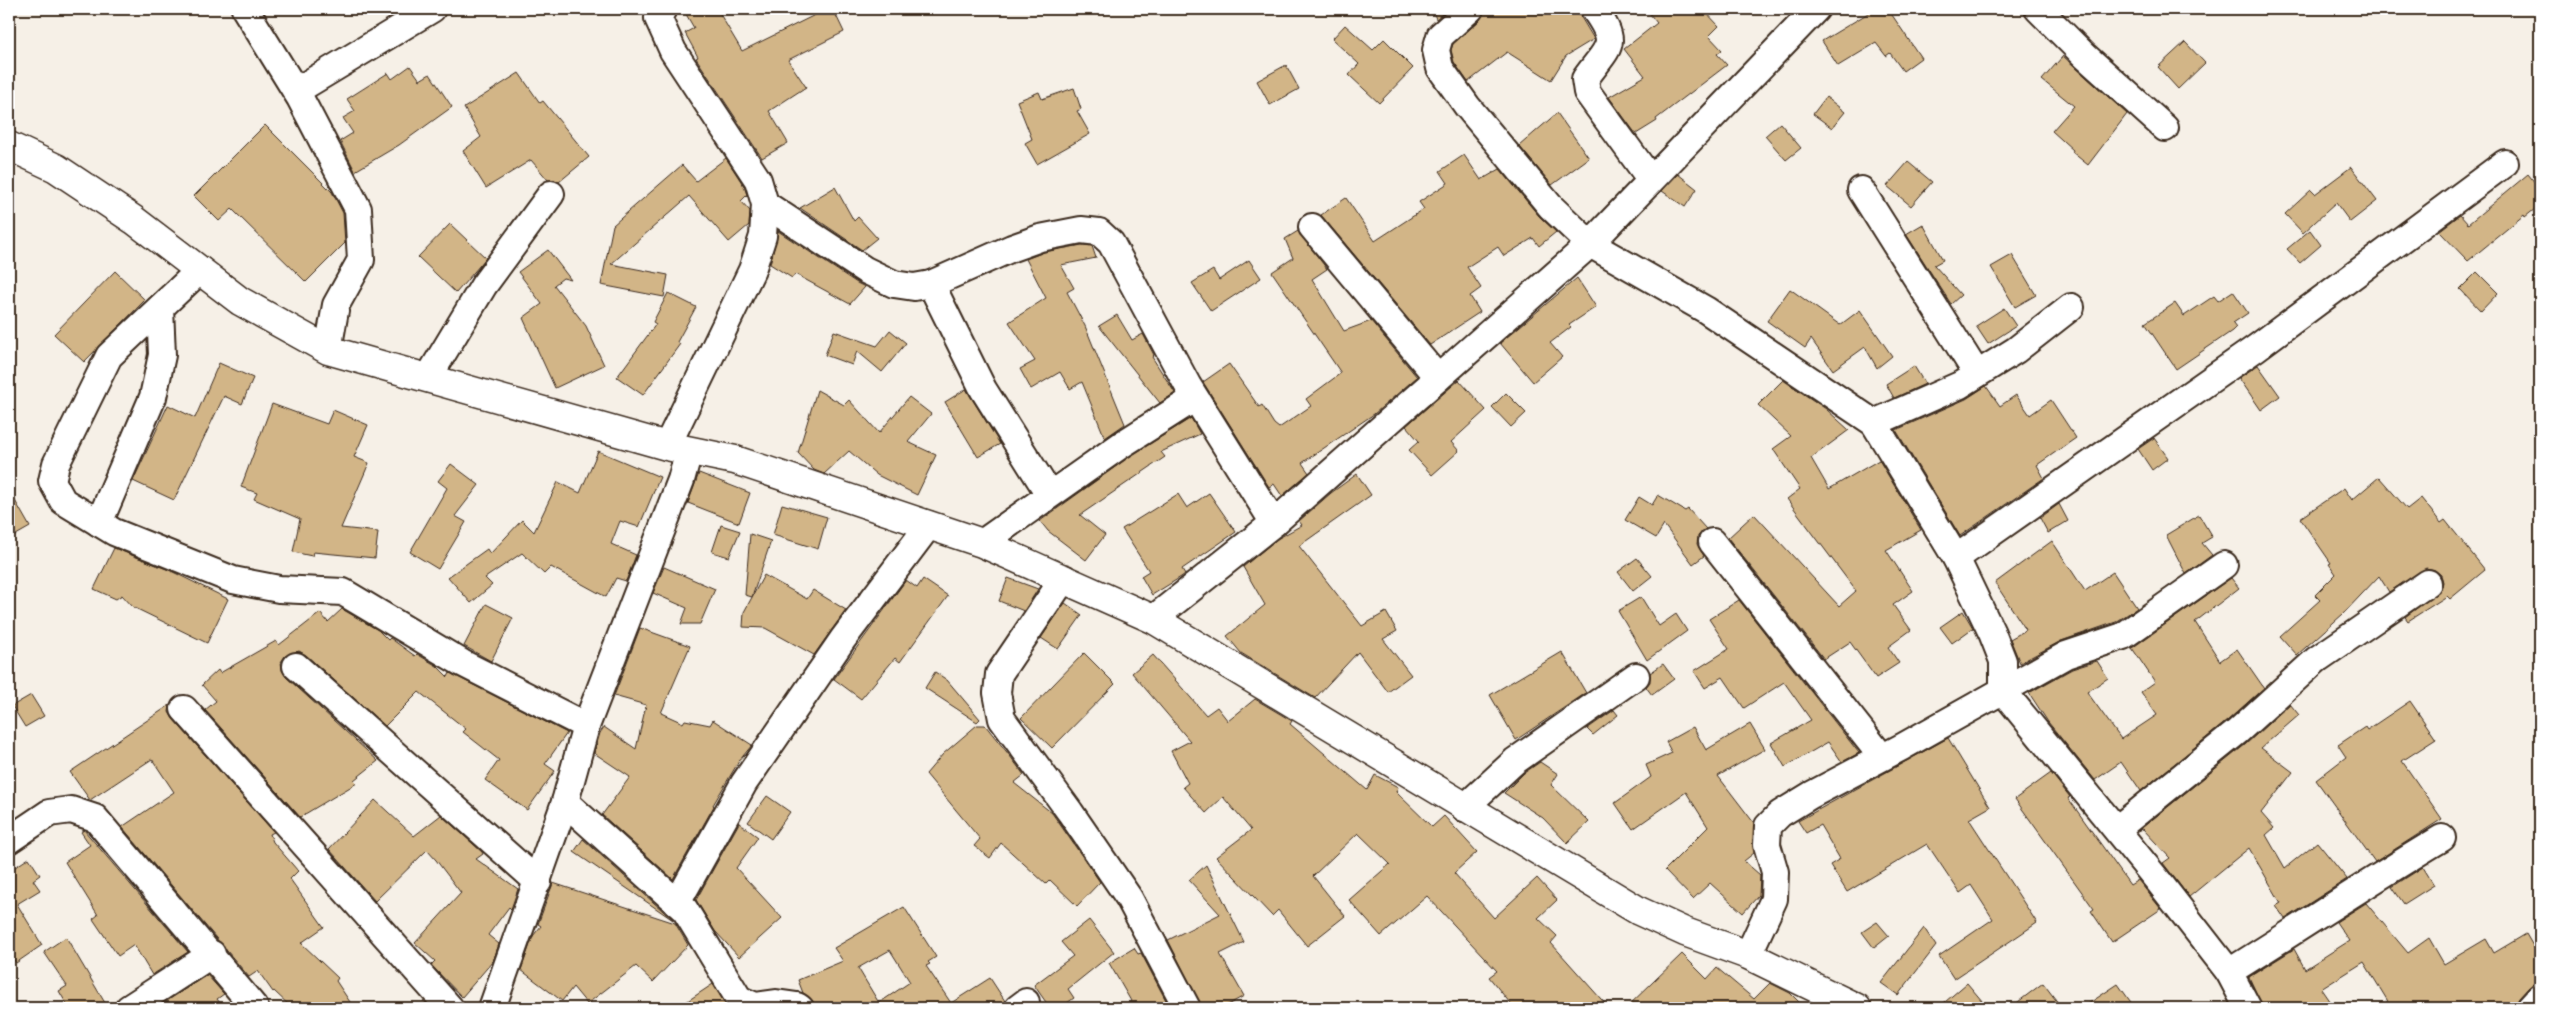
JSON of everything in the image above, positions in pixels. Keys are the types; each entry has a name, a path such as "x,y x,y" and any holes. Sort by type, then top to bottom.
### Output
{"street":[{"path":"245,9 296,92 358,210 360,260 336,305 328,350"},
{"path":"296,92 432,9"},
{"path":"492,1008 565,802 586,726 681,480 678,448 752,270 763,236 766,204 758,180 673,50 658,18 662,9"},
{"path":"1470,9 1440,36 1436,50 1440,68 1467,106 1550,206 1590,244 1706,310 1874,423 1956,558 2003,661 2004,691 2229,972 2248,1008"},
{"path":"1594,9 1607,27 1611,39 1606,52 1585,79 1587,92 1651,180"},
{"path":"1153,619 1274,523 1590,244 1816,9"},
{"path":"2038,9 2085,56 2166,128"},
{"path":"9,146 56,168 134,220 240,301 328,350 678,448 735,460 982,543 1153,619 1464,808 1639,911 1685,932 1748,955 1856,1008"},
{"path":"1956,558 2256,348 2505,163"},
{"path":"1861,190 1977,374"},
{"path":"428,378 484,285 551,194"},
{"path":"766,204 865,270 894,284 914,287 931,284 1012,248 1040,238 1081,230 1099,232 1111,243 1195,398 1274,523"},
{"path":"1312,227 1438,378"},
{"path":"200,270 109,356 56,464 52,480 62,501 114,532 233,580 280,589 343,592 462,663 586,726"},
{"path":"931,284 983,389 1049,494"},
{"path":"1874,423 1960,385 2016,350 2071,307"},
{"path":"99,524 153,397 162,355 160,308"},
{"path":"982,543 1049,494 1195,398"},
{"path":"677,903 744,783 843,639 929,525"},
{"path":"1712,542 1882,757"},
{"path":"1748,955 1774,899 1775,872 1767,845 1768,826 1780,814 1811,795 2004,691 2066,655 2123,636 2224,565"},
{"path":"1064,578 999,674 997,693 1002,719 1070,812 1128,898 1188,1008"},
{"path":"2117,830 2237,732 2316,660 2428,583"},
{"path":"296,666 538,882"},
{"path":"1464,808 1515,760 1636,676"},
{"path":"184,709 450,1008"},
{"path":"565,802 685,910 739,998 755,1006 781,1007"},
{"path":"9,840 49,813 71,810 95,818 256,1008"},
{"path":"2229,972 2319,916 2358,888 2442,838"},
{"path":"128,1008 212,954"},
{"path":"2530,1008 2540,997"}],"building":[{"path":"683,9 717,9 742,51 827,9 833,9 844,32 788,60 806,87 769,111 788,143 762,158 696,58 698,57 685,33 694,28"},
{"path":"1432,9 1448,9 1436,19"},
{"path":"1485,9 1576,9 1594,39 1566,56 1551,80 1507,52 1468,82 1454,62 1451,50 1453,44 1480,20"},
{"path":"1646,9 1703,9 1719,26 1709,36 1722,50 1717,54 1727,65 1656,119 1657,121 1636,134 1609,97 1645,76 1624,49 1657,23"},
{"path":"1875,9 1888,9 1921,58 1903,71 1890,53 1886,56 1876,43 1838,66 1822,41"},
{"path":"1345,25 1373,50 1384,39 1413,68 1379,103 1349,75 1359,64 1332,39"},
{"path":"2185,42 2205,63 2178,89 2158,67"},
{"path":"2063,56 2127,114 2088,165 2072,152 2073,150 2052,131 2074,106 2042,80"},
{"path":"1286,65 1299,89 1270,105 1257,81"},
{"path":"410,66 420,80 430,74 452,107 399,145 355,171 340,141 353,133 343,118 355,111 347,99 388,73 392,79"},
{"path":"519,73 540,103 543,101 589,157 559,182 548,180 531,160 486,188 463,151 481,137 464,108"},
{"path":"1074,88 1081,109 1077,111 1090,134 1037,164 1025,143 1032,139 1017,101 1039,92 1042,99"},
{"path":"1826,97 1845,112 1832,128 1813,114"},
{"path":"1557,113 1589,158 1552,185 1519,146"},
{"path":"1780,123 1801,148 1786,160 1765,136"},
{"path":"265,125 332,192 343,213 345,243 306,282 232,209 219,221 194,196"},
{"path":"1464,155 1481,180 1500,169 1539,216 1556,232 1539,246 1533,238 1504,256 1498,247 1467,267 1481,288 1470,296 1480,312 1430,345 1321,215 1346,198 1375,241 1424,209 1419,202 1448,183 1440,171"},
{"path":"726,158 744,186 747,195 741,201 750,211 749,225 729,242 689,196 611,264 668,275 664,297 601,285 613,225 682,165 696,181"},
{"path":"1908,162 1932,182 1911,206 1887,186"},
{"path":"2351,167 2377,201 2350,222 2336,203 2303,233 2285,214 2311,190 2315,194"},
{"path":"1678,174 1697,189 1685,207 1662,191"},
{"path":"2528,174 2540,189 2540,205 2525,217 2524,215 2468,261 2439,231 2460,215 2468,224"},
{"path":"835,187 854,221 858,217 877,238 862,250 800,208"},
{"path":"450,224 486,258 456,293 418,257"},
{"path":"1923,224 1943,260 1934,265 1961,295 1951,304 1906,234"},
{"path":"2310,230 2321,245 2300,263 2287,249"},
{"path":"778,231 865,287 850,304 795,274 792,278 770,264"},
{"path":"1298,231 1327,269 1312,279 1344,331 1371,321 1417,377 1374,414 1302,463 1309,473 1282,496 1274,484 1269,487 1203,382 1229,364 1259,407 1262,405 1274,424 1279,428 1311,406 1306,399 1341,373 1272,272 1293,258 1285,239"},
{"path":"1082,245 1092,246 1096,258 1061,265 1074,288 1067,292 1085,326 1125,424 1105,438 1082,382 1070,389 1060,372 1031,389 1020,369 1035,361 1009,322 1046,298 1026,259 1044,252"},
{"path":"548,250 571,280 563,278 554,285 586,326 604,365 555,388 523,318 542,304 518,272"},
{"path":"2012,255 2036,295 2015,307 1991,267"},
{"path":"1249,260 1261,278 1211,311 1192,283 1213,270 1219,280"},
{"path":"115,271 145,300 84,362 54,334"},
{"path":"2477,272 2498,293 2481,311 2460,289"},
{"path":"1577,278 1596,307 1569,325 1571,327 1550,343 1562,357 1533,382 1500,343"},
{"path":"1790,289 1840,325 1860,310 1892,356 1877,368 1865,347 1833,370 1811,339 1805,348 1767,321"},
{"path":"2233,291 2248,313 2233,323 2236,327 2232,331 2176,369 2145,323 2175,303 2184,316 2214,296 2218,301"},
{"path":"668,293 696,307 677,342 680,344 643,395 617,377 656,324 653,322"},
{"path":"2004,308 2016,326 1988,344 1976,326"},
{"path":"1117,315 1132,340 1143,334 1154,355 1152,357 1175,393 1160,403 1099,326"},
{"path":"890,330 906,343 882,372 857,351 852,365 825,355 834,331 877,346"},
{"path":"219,363 253,378 242,404 224,396 174,500 133,481 168,405 195,418"},
{"path":"2258,365 2280,396 2261,410 2239,378"},
{"path":"1914,366 1925,384 1894,398 1886,384"},
{"path":"1459,380 1486,410 1451,442 1459,451 1432,475 1409,450 1419,441 1406,426"},
{"path":"1783,380 1826,409 1849,430 1811,458 1829,489 1879,460 1921,530 1886,550 1913,591 1893,605 1911,630 1888,647 1899,663 1876,678 1850,642 1824,659 1728,538 1754,514 1839,606 1856,591 1787,499 1800,489 1773,449 1791,436 1758,405"},
{"path":"1986,386 2000,406 2016,395 2030,415 2051,400 2076,438 2037,465 2044,478 1960,536 1896,430 1966,399"},
{"path":"966,389 1000,444 978,457 945,402"},
{"path":"817,390 844,405 849,400 879,433 909,397 931,414 908,442 936,455 917,495 877,475 849,451 824,474 814,470 798,453"},
{"path":"1506,393 1526,413 1511,427 1492,407"},
{"path":"272,404 327,424 333,410 368,425 354,457 369,463 341,528 378,532 375,558 313,552 312,556 293,552 300,519 254,499 257,493 241,487"},
{"path":"1191,418 1200,434 1161,452 1165,457 1080,515 1105,535 1086,560 1048,531 1040,521 1129,457"},
{"path":"2154,438 2168,458 2152,470 2138,449"},
{"path":"598,451 660,477 639,527 620,521 611,544 636,555 626,581 616,578 606,597 551,567 544,574 522,553 485,578 492,585 471,603 448,577 487,549 490,554 522,520 534,532 558,482 580,493"},
{"path":"451,464 479,485 455,516 466,522 438,569 410,552 447,488 438,481"},
{"path":"699,473 750,493 739,523 688,503"},
{"path":"1357,474 1371,495 1299,546 1362,626 1386,612 1397,631 1383,639 1411,675 1388,692 1358,652 1315,698 1241,653 1227,636 1265,605 1243,567 1277,539 1302,525 1299,521 1331,493"},
{"path":"2379,477 2407,509 2421,498 2441,523 2445,520 2485,570 2450,599 2447,596 2408,621 2405,617 2441,590 2443,582 2441,575 2435,570 2426,568 2389,592 2379,576 2343,614 2297,655 2280,636 2320,600 2315,595 2336,574 2329,564 2331,563 2300,518 2344,488 2352,500"},
{"path":"9,490 30,527 9,539"},
{"path":"1209,493 1236,532 1182,569 1185,574 1181,577 1152,595 1141,576 1149,571 1122,529 1178,494 1187,508"},
{"path":"1658,495 1685,511 1688,509 1706,529 1698,536 1697,544 1704,556 1693,564 1664,525 1656,538 1625,520 1639,497 1652,505"},
{"path":"782,504 827,517 818,549 773,535"},
{"path":"2059,504 2068,521 2048,533 2040,518"},
{"path":"2199,515 2212,537 2202,543 2212,555 2186,574 2166,535"},
{"path":"721,525 740,531 729,557 712,552"},
{"path":"750,534 771,541 752,597 745,595"},
{"path":"2052,541 2085,591 2113,572 2137,608 2116,622 2061,641 2020,663 2010,639 2026,630 1995,583"},
{"path":"114,548 169,570 228,599 207,643 133,607 122,595 116,599 94,589"},
{"path":"1637,558 1652,576 1633,591 1618,572"},
{"path":"664,567 715,589 700,624 681,624 687,608 653,593"},
{"path":"764,575 807,599 813,590 846,610 814,655 765,628 743,627 744,612"},
{"path":"1008,578 1038,589 1024,611 999,601"},
{"path":"2231,578 2239,588 2195,622 2220,661 2237,649 2264,688 2227,721 2141,791 2121,762 2095,780 2048,722 2029,693 2072,669 2097,661 2108,678 2087,692 2121,739 2157,715 2141,692 2155,682 2132,648"},
{"path":"923,579 948,596 900,662 895,658 861,699 834,679 906,580 917,588"},
{"path":"1641,597 1659,626 1676,614 1687,631 1647,660 1618,611"},
{"path":"1739,600 1859,753 1842,762 1828,742 1785,767 1771,743 1811,720 1784,682 1744,708 1723,677 1705,688 1694,671 1729,649 1709,619"},
{"path":"1065,603 1082,615 1058,649 1041,638"},
{"path":"486,604 513,618 491,661 464,646"},
{"path":"342,609 378,630 388,640 390,638 415,656 417,654 437,666 448,677 450,673 567,733 545,764 555,771 527,810 485,780 499,760 463,732 466,729 419,692 385,726 306,655 299,651 285,656 281,662 282,670 286,677 378,761 354,780 357,783 300,817 205,710 216,701 202,685 218,670 220,673 276,641 279,645 320,613 328,622"},
{"path":"1963,611 1973,628 1952,643 1940,627"},
{"path":"640,628 690,646 661,713 683,723 685,720 710,725 713,720 752,745 739,761 713,805 673,879 602,815 630,777 594,753 600,733 604,727 636,749 646,705 614,696"},
{"path":"1562,652 1586,693 1516,740 1490,695"},
{"path":"1084,653 1115,684 1052,748 1021,718"},
{"path":"1153,655 1206,715 1217,707 1228,721 1255,699 1292,721 1290,724 1367,790 1375,775 1398,787 1396,792 1432,827 1444,816 1477,852 1454,873 1494,918 1537,878 1557,900 1538,918 1557,936 1551,943 1609,1008 1514,1008 1489,977 1497,971 1427,896 1381,936 1349,900 1390,864 1358,833 1313,876 1345,916 1307,946 1278,910 1272,916 1216,857 1251,830 1223,797 1206,813 1183,787 1188,783 1171,751 1190,741 1132,673"},
{"path":"1663,664 1674,679 1652,695 1646,687 1650,682 1650,673"},
{"path":"935,672 947,680 980,719 977,722 925,688"},
{"path":"31,695 44,716 25,727 12,706"},
{"path":"2410,701 2436,739 2402,761 2442,819 2375,862 2316,780 2346,757 2338,745 2365,727 2367,730"},
{"path":"2290,704 2299,715 2261,748 2293,772 2261,813 2274,828 2266,835 2285,868 2317,842 2347,879 2285,919 2276,906 2281,903 2249,848 2189,897 2163,863 2170,858 2143,829 2138,831 2246,744"},
{"path":"170,705 169,712 173,719 274,832 270,834 273,842 298,871 290,879 324,927 301,943 338,978 336,981 354,1008 292,1008 273,992 258,971 249,977 122,827 174,792 152,759 90,800 70,772"},
{"path":"1614,710 1618,715 1593,735 1587,729"},
{"path":"1750,724 1765,749 1718,776 1754,823 1754,853 1744,861 1760,875 1759,895 1743,913 1710,883 1693,899 1665,870 1708,827 1686,792 1633,829 1615,803 1651,777 1646,765 1672,753 1666,742 1693,727 1706,750"},
{"path":"977,725 985,725 1010,756 1024,775 1014,783 1052,813 1100,882 1077,906 1050,880 1046,884 1001,843 990,858 974,846 980,839 926,774 943,754"},
{"path":"1948,738 1990,807 1969,819 2037,923 1954,979 1939,956 1993,919 1971,885 1960,893 1927,844 1847,892 1830,865 1840,859 1820,825 1806,833 1798,821"},
{"path":"1540,762 1558,774 1551,785 1589,822 1567,843 1543,818 1504,793 1524,773"},
{"path":"2051,773 2070,797 2068,798 2130,885 2138,880 2161,909 2112,942 2091,911 2094,909 2015,799"},
{"path":"767,796 790,812 771,839 748,822"},
{"path":"375,800 414,836 441,815 482,852 483,854 476,859 518,889 511,909 509,907 488,935 499,944 493,961 462,997 431,965 435,961 415,943 461,893 436,860 427,850 375,901 329,849"},
{"path":"739,823 758,837 736,868 782,918 739,957 715,931 696,900"},
{"path":"84,830 188,952 152,975 134,945 118,956 93,919 98,915 65,862 90,845 81,832"},
{"path":"583,839 673,920 574,852"},
{"path":"29,858 40,875 33,880 40,890 17,904 42,945 16,963 9,952 9,871"},
{"path":"1206,865 1244,942 1220,954 1244,996 1222,1008 1202,1008 1168,940 1220,914 1189,880"},
{"path":"2423,867 2434,885 2404,904 2392,887"},
{"path":"553,883 675,923 688,945 653,982 636,966 587,1004 573,987 562,1001 521,970 533,936 541,926 538,924"},
{"path":"2366,903 2408,953 2429,938 2444,964 2486,939 2494,953 2526,934 2540,958 2540,982 2529,987 2519,998 2515,1008 2392,1008 2364,962 2321,989 2334,1008 2263,1008 2249,977 2294,949 2305,969 2349,941 2336,922"},
{"path":"904,907 936,957 928,962 930,964 926,966 951,1003 990,978 1005,1001 1003,1008 815,1008 813,1001 803,993 798,980 843,961 834,948","holes":["890,950 910,982 879,1003 858,968"]},
{"path":"1089,920 1114,952 1068,989 1074,998 1060,1008 1050,1008 1034,985 1073,956 1061,942"},
{"path":"1877,922 1889,936 1874,948 1862,932"},
{"path":"1924,928 1936,946 1898,995 1881,983"},
{"path":"66,937 108,1008 69,1008 59,991 67,986 44,952"},
{"path":"1134,948 1138,954 1141,953 1170,1008 1135,1008 1109,963"},
{"path":"1682,954 1707,979 1717,968 1754,999 1770,983 1790,993 1805,1008 1626,1008"},
{"path":"207,975 224,994 217,999 224,1008 156,1008"},
{"path":"1967,983 1988,1008 1938,1008"},
{"path":"2043,983 2062,1008 2010,1008"},
{"path":"713,984 728,1008 677,1008"},
{"path":"2118,984 2135,1008 2082,1008"}]}
